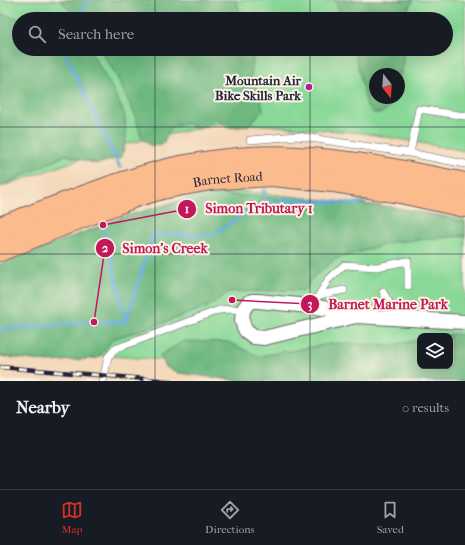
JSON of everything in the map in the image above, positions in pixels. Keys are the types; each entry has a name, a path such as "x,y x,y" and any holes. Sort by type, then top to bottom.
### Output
{"main road":[{"name":"Barnet Road","path":"0,228 70,201 155,173 180,167 235,160 297,158 334,161 465,184"},
{"name":"Barnet Road","path":"0,250 135,196 169,187 210,179 272,175 333,181 405,192 465,206"}],"street":[{"path":"356,316 264,338 254,337 246,331 242,321 243,310 248,303 258,301 338,310 356,316 465,322"}],"lane":[{"path":"410,154 419,109 465,116"},
{"path":"250,140 297,136 465,164"},
{"path":"309,306 319,295 328,280 344,265 377,267 408,261 408,286"},
{"path":"319,295 344,290"},
{"path":"383,292 399,319"},
{"path":"103,381 108,357 115,349 219,310 243,310"}],"green space":[{"path":"0,0 465,0 465,151 364,133 227,122 121,145 0,187"},
{"path":"60,0 236,0 240,12 71,12"},
{"path":"334,0 413,0 407,12 340,12"},
{"path":"0,14 12,17 12,56 93,56 111,86 125,115 126,139 122,157 97,164 66,155 1,186"},
{"path":"104,56 253,56 251,78 260,95 263,110 248,126 228,128 215,118 209,126 198,129 186,123 171,128 163,144 151,146 142,138 134,113 116,75"},
{"path":"356,56 404,56 402,68 369,68 369,104 391,104 382,113 373,113 367,106"},
{"path":"229,190 365,204 465,219 465,381 424,381 0,347 103,225"},
{"path":"207,193 394,207 465,222 465,236 394,242 336,259 310,280 306,290 229,292 207,307 113,339 98,358 49,362 0,356 0,264 126,216"},
{"path":"453,334 465,335 465,381 241,381 179,373 166,367 160,355 184,341 228,342 258,356 336,343 392,345 417,341 417,369 453,369"}],"waterway":[{"path":"80,12 87,0"},
{"path":"66,56 120,167"},
{"path":"264,190 264,205"},
{"path":"126,322 153,235 213,235 246,212 283,199 354,204 367,200"},
{"path":"103,225 126,320"},
{"path":"0,329 94,322 126,322"}],"railway":[{"path":"0,367 170,381"}],"place":[{"name":"Mountain Air Bike Skills Park","path":"309,87"},
{"name":"Simon Tributary 1","path":"103,225"},
{"name":"Barnet Marine Park","path":"232,300"},
{"name":"Simon's Creek","path":"94,322"}]}
